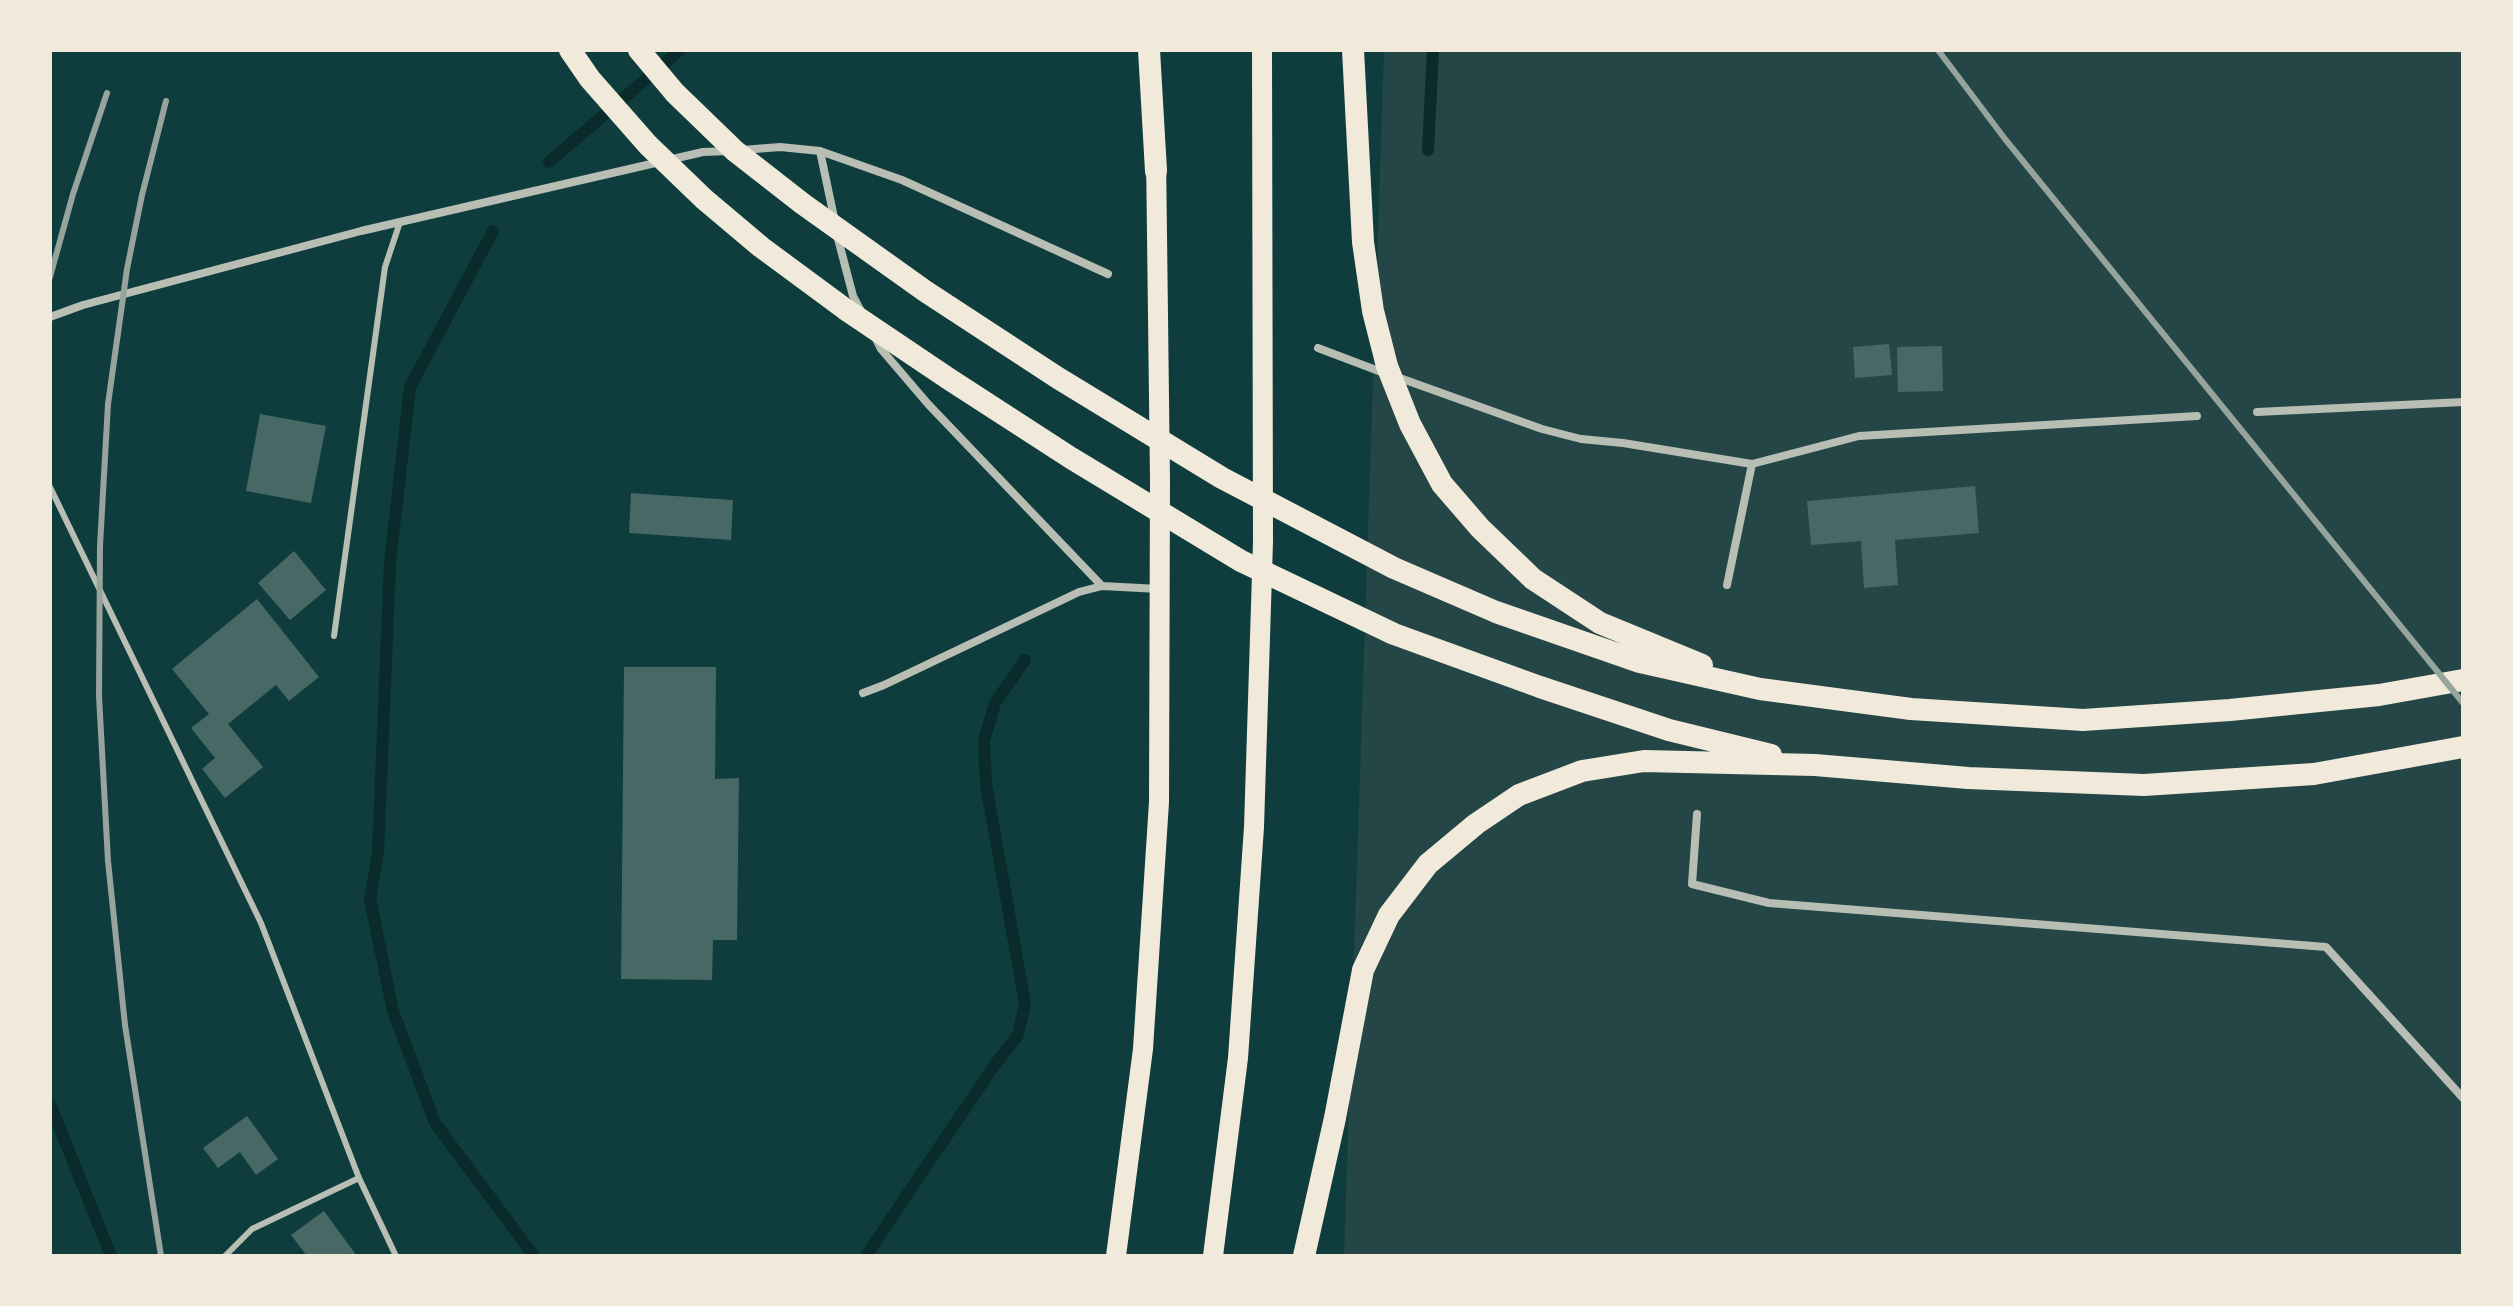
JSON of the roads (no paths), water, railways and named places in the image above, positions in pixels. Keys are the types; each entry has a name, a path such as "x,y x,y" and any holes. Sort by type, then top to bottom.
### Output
{"highway":[{"path":"570,50 590,79 648,145 704,199 761,247 845,309 1071,458 1241,561 1394,634 1540,687 1669,730 1815,765"},
{"path":"639,50 675,93 735,151 925,291 1058,378 1222,478 1394,568 1496,612 1640,662 1760,689 1911,709 2083,720 2230,710 2379,695 2463,680"},
{"path":"1149,50 1156,171"},
{"path":"1353,50 1363,242 1373,311 1387,366 1410,424 1442,484 1480,528 1533,579 1600,623 1760,689"},
{"path":"1304,1256 1335,1118 1363,970 1389,915 1428,864 1476,824 1519,795 1582,771 1644,761 1815,765 1968,778 2144,785 2314,774 2463,747"}],"main road":[{"path":"1116,1256 1143,1049 1159,802 1157,50"},
{"path":"1213,1256 1238,1058 1254,827 1263,542 1262,50"}],"street":[{"path":"50,317 98,301 400,222 703,152 780,147 820,151 902,180 1108,274"},
{"path":"820,151 839,246 853,296 881,349 928,404 1102,586"},
{"path":"1318,348 1542,429 1581,439 1752,464 1859,436 2197,416"},
{"path":"2257,412 2463,402"},
{"path":"1727,585 1752,464"},
{"path":"863,693 1079,592 1102,586 1159,589"},
{"path":"1697,814 1692,884 1769,903 2326,947 2463,1098"}],"lane":[{"path":"334,636 385,267 400,222"},
{"path":"50,487 261,923 359,1178 396,1256"},
{"path":"225,1256 252,1229 359,1178"}],"waterway":[{"path":"549,162 680,50"},
{"path":"1428,150 1433,50"},
{"path":"493,231 410,387 390,563 378,853 370,899 393,1011 435,1123 534,1256"},
{"path":"866,1256 991,1070 1018,1035 1025,1003 986,785 984,741 995,703 1025,660"},
{"path":"50,1104 111,1256"}],"railway":[{"path":"1938,50 2005,139 2463,703"},
{"path":"50,277 73,194 107,93"},
{"path":"161,1256 125,1025 108,861 99,696 100,546 108,404 127,269 166,101"}]}
